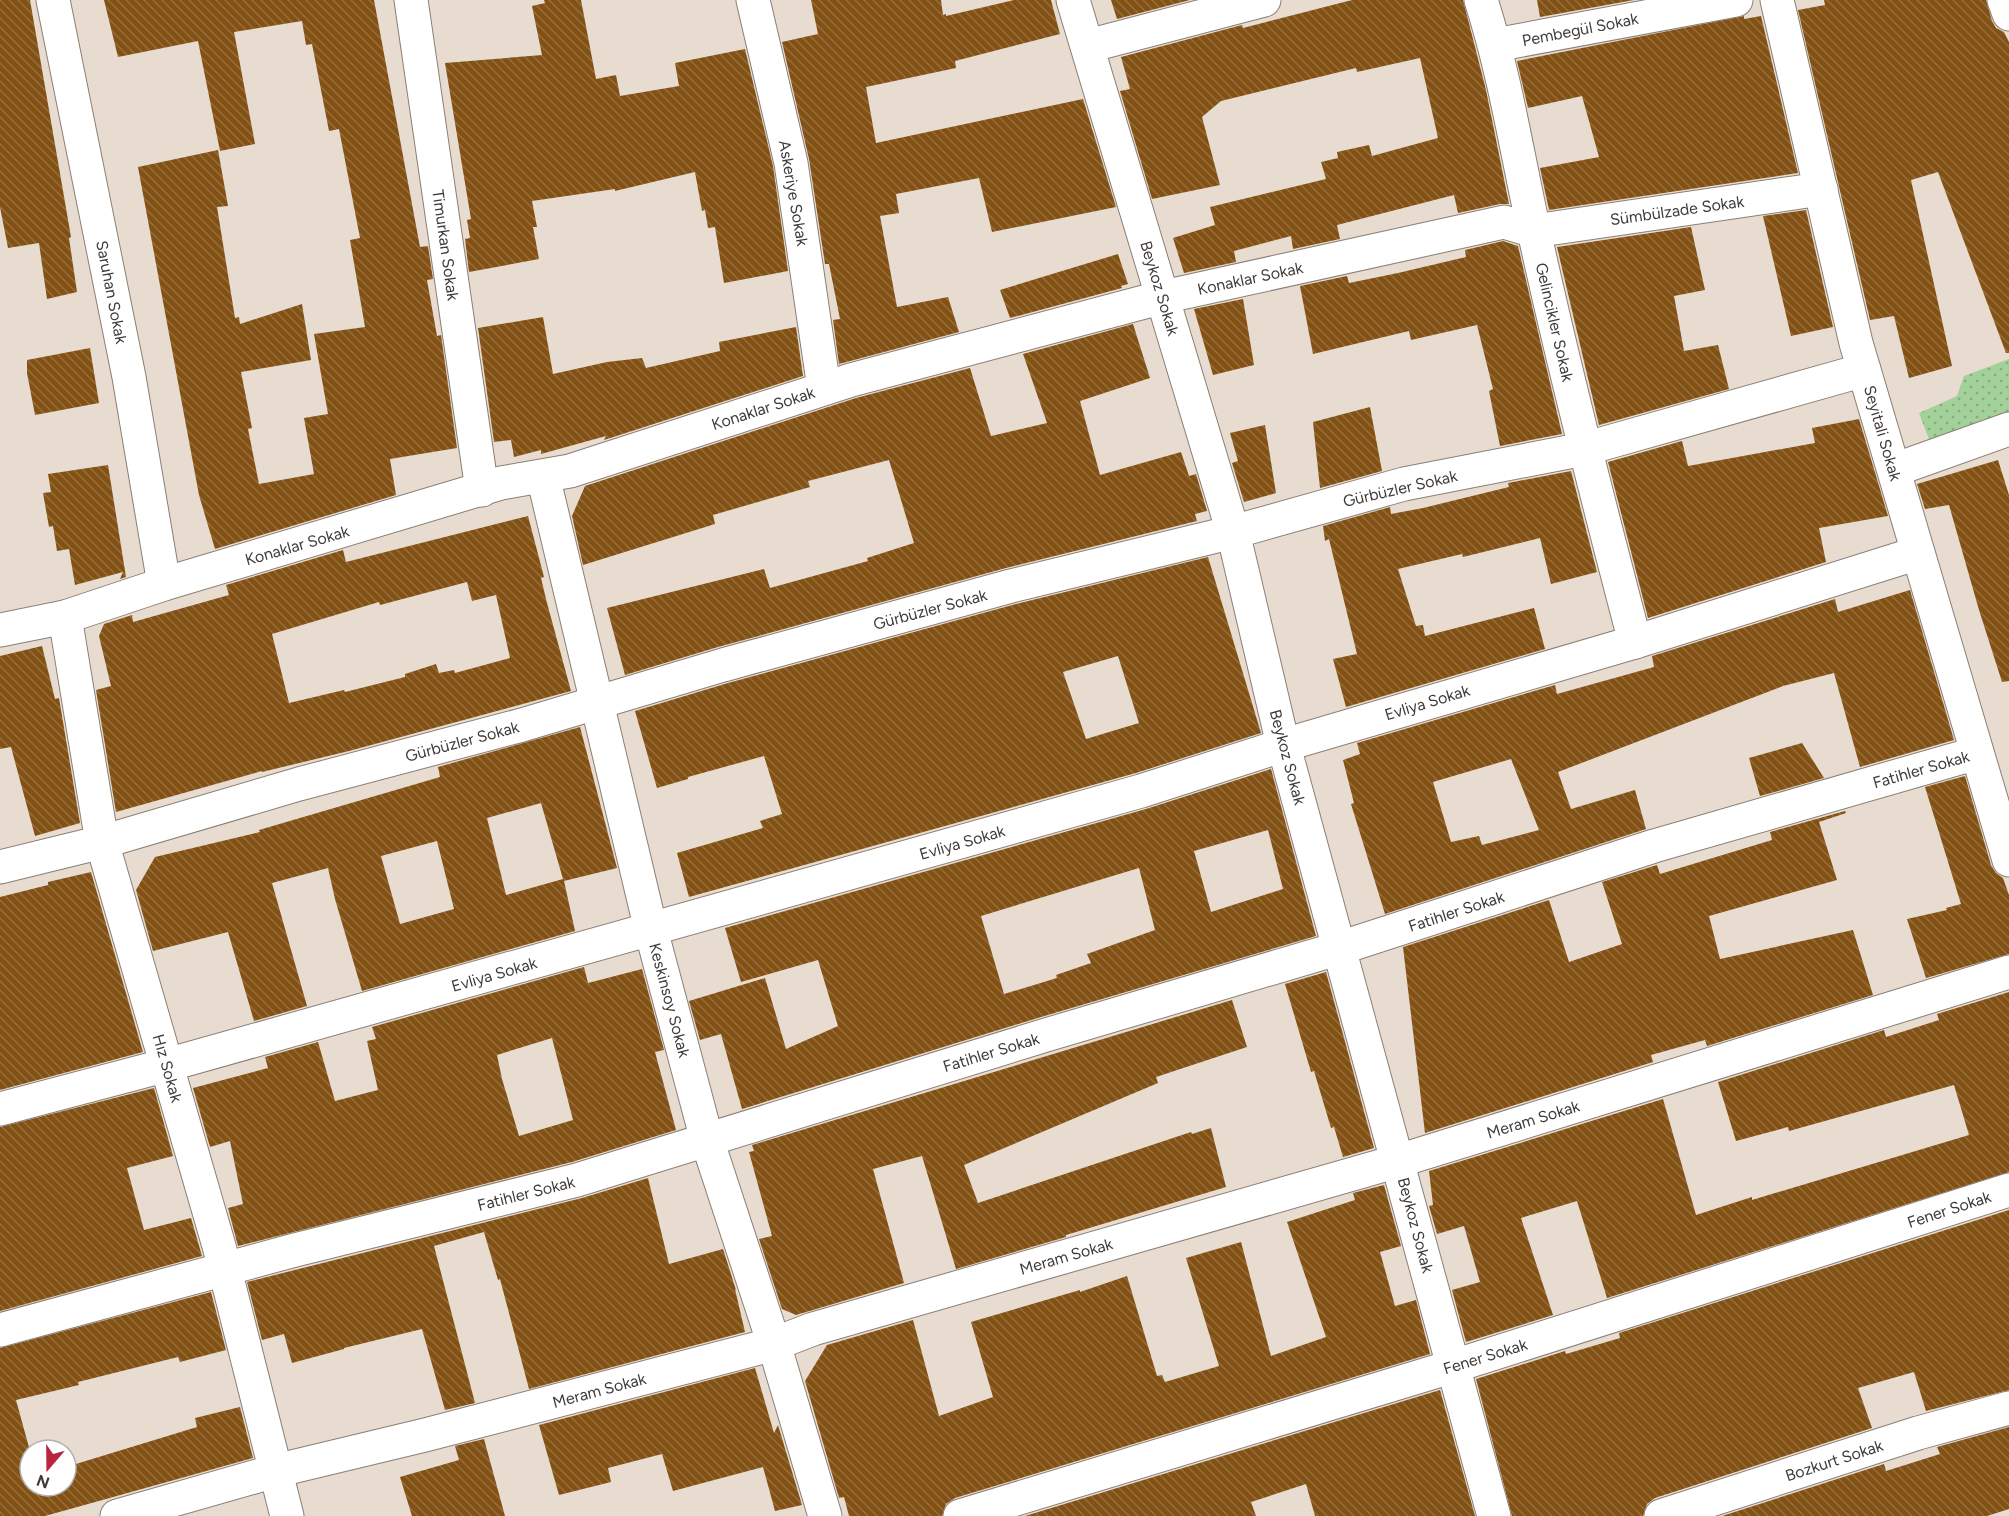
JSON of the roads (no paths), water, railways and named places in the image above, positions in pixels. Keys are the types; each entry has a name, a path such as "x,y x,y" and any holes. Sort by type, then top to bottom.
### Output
{"street":[{"name":"Saruhan Sokak","path":"53,0 129,377 164,584"},
{"name":"Timurkan Sokak","path":"411,0 482,490"},
{"name":"Askeriye Sokak","path":"753,0 791,163 824,388"},
{"name":"Beykoz Sokak","path":"1073,0 1233,532 1284,746 1494,1516"},
{"path":"1088,46 1264,0"},
{"name":"Gelincikler Sokak","path":"1481,0 1495,45 1534,231 1584,449 1635,642"},
{"name":"Pembegül Sokak","path":"1495,45 1736,0"},
{"name":"Seyitali Sokak","path":"1777,0 1864,370 2009,860"},
{"path":"2004,0 2009,14"},
{"name":"Sümbülzade Sokak","path":"1534,231 1821,189"},
{"name":"Konaklar Sokak","path":"0,630 65,617 164,584 501,483 570,471 824,388 1163,297 1504,222 1534,231"},
{"name":"Gürbüzler Sokak","path":"0,867 102,842 299,784 522,725 723,665 1011,586 1233,532 1404,484 1584,449 1864,370"},
{"path":"1894,470 2009,429"},
{"name":"Keskinsoy Sokak","path":"543,476 651,930 707,1140 774,1344 825,1516"},
{"name":"Evliya Sokak","path":"0,1109 167,1065 1141,791 1635,642 1918,553"},
{"name":"Hız Sokak","path":"65,617 102,842 225,1270 287,1516"},
{"name":"Fatihler Sokak","path":"0,1330 294,1250 577,1180 1057,1032 1340,948 1654,846 1977,753"},
{"name":"Meram Sokak","path":"117,1516 275,1471 425,1435 774,1344 813,1329 1398,1161 2009,972"},
{"name":"Fener Sokak","path":"960,1516 1454,1366 2009,1190"},
{"name":"Bozkurt Sokak","path":"1661,1516 1918,1433 2009,1408"}]}
